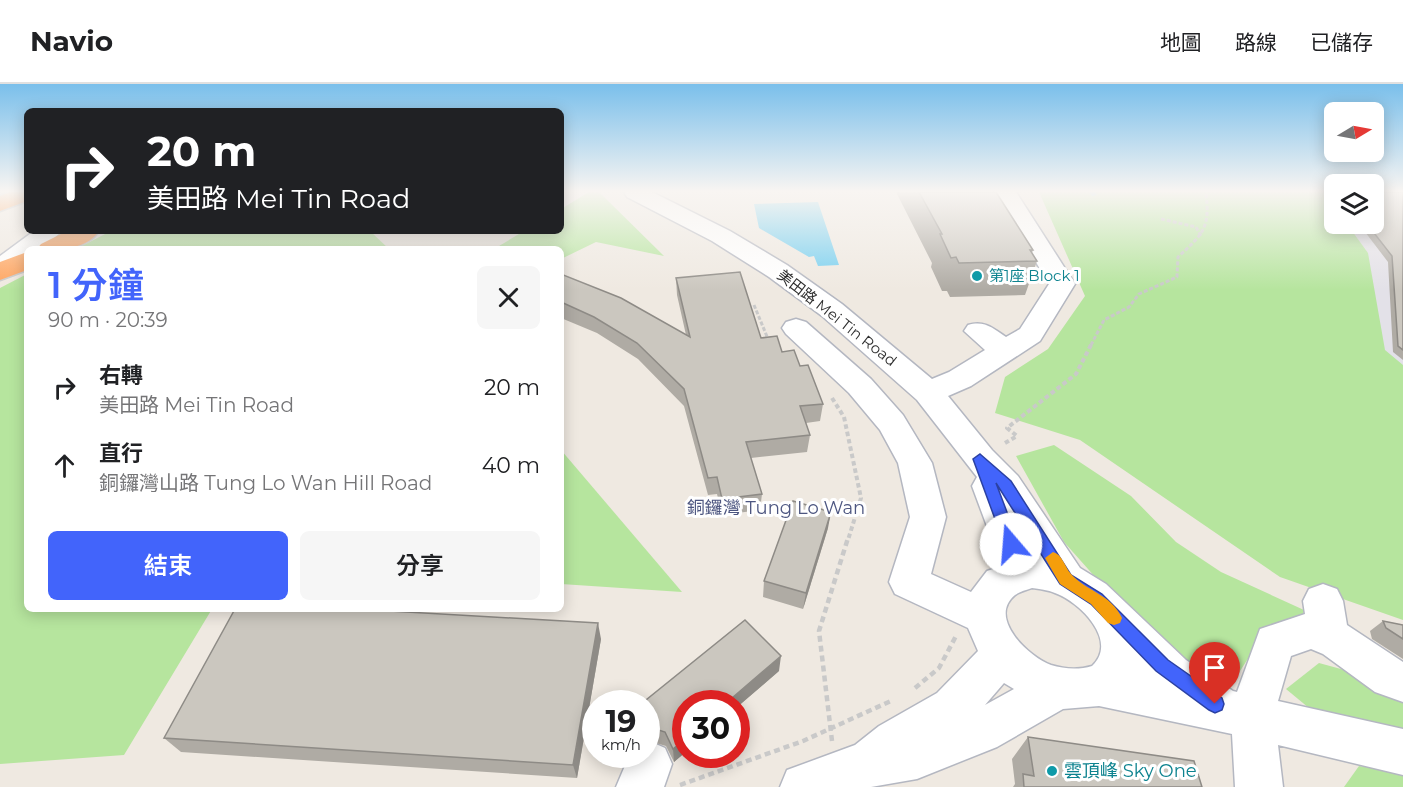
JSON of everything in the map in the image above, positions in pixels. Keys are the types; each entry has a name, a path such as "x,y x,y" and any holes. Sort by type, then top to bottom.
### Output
{"highway":[{"path":"56,246 81,234"},
{"path":"0,270 24,261"}],"street":[{"name":"美田路 Mei Tin Road","path":"699,225 778,271 831,310 928,392 991,452 1006,484 1066,580"},
{"path":"928,392 960,379 1030,335 1062,284 1025,225"},
{"path":"31,246 46,234"},
{"path":"0,270 24,251"},
{"path":"978,331 1007,351"},
{"path":"785,335 860,386 892,423 915,463 928,517 909,582 984,627 1017,670 1078,688 1241,715 1403,752"},
{"name":"美田路 Mei Tin Road","path":"991,452 1015,556 1016,575"},
{"path":"835,776 953,708 984,627 987,600 993,589 1003,580 1032,572 1066,580 1096,599 1172,674 1241,715"},
{"path":"835,776 917,756 1078,688 1113,676 1120,663 1123,646 1118,629 1108,612"},
{"path":"1259,787 1241,715 1261,680 1275,642 1313,630 1325,619 1390,678 1403,682"}],"path":[{"path":"1186,225 1196,227 1201,237"},
{"path":"991,452 1017,436 1007,428 1076,374 1104,320 1128,307 1139,294 1173,281 1176,277 1178,257 1201,237 1206,225"},
{"path":"754,305 765,337 785,335"},
{"path":"831,397 843,417 861,498 819,631 835,776"},
{"path":"908,693 939,669 958,634 984,627"},
{"path":"654,779 803,741 898,698"}],"shaded area":[{"path":"1384,225 1403,225 1403,406 1350,357 1368,253 1354,234 1384,234"}],"green space":[{"path":"564,225 632,225 664,256 596,242 564,258 564,246 499,246 519,234 564,234"},
{"path":"1054,225 1324,225 1324,234 1354,234 1368,253 1385,350 1403,365 1403,620 1280,577 1080,440 995,413 1005,377 1048,349 1085,296"},
{"path":"105,234 373,234 386,246 82,246"},
{"path":"24,276 24,612 210,612 124,755 0,764 0,288"},
{"path":"1054,445 1131,496 1176,542 1221,572 1304,610 1300,641 1255,648 1225,694 1096,578 1064,542 1016,456"},
{"path":"564,454 682,592 564,584"},
{"path":"1319,663 1403,686 1403,734 1315,713 1286,689"},
{"path":"1359,766 1403,773 1403,787 1344,787"}],"water":[{"path":"758,225 826,225 839,265 818,266 814,256 809,257 759,228"}],"building":[{"path":"937,225 1017,225 1033,250 1030,250 1037,261 959,263 956,257 951,258 940,234 942,234"},
{"path":"1384,225 1403,225 1403,350 1398,346 1392,256 1375,234 1384,234"},
{"path":"740,272 761,338 777,336 782,352 794,350 800,366 808,365 823,404 800,406 810,435 746,442 762,494 722,499 717,477 708,478 684,389 637,343 594,317 564,303 564,275 621,298 690,337 676,278"},
{"path":"793,501 831,512 806,593 764,581"},
{"path":"233,612 407,612 598,623 586,690 582,690 582,714 573,765 164,738"},
{"path":"745,620 781,656 741,690 672,690 672,747 665,732 660,730 658,690"},
{"path":"1383,621 1403,625 1403,639 1386,628"},
{"path":"1028,737 1194,761 1202,787 1024,787 1023,774 1034,776"}],"slow traffic":[{"path":"1053,558 1066,580 1082,588 1096,599 1114,618"}],"place":[{"name":"第1座 Block 1","path":"977,276"},
{"name":"雲頂峰 Sky One","path":"1052,771"}],"district":[{"name":"銅鑼灣 Tung Lo Wan","path":"776,508"}],"route":[{"path":"1011,544 980,459 1006,484 1066,580 1082,588 1096,599 1162,666 1215,704"}]}
